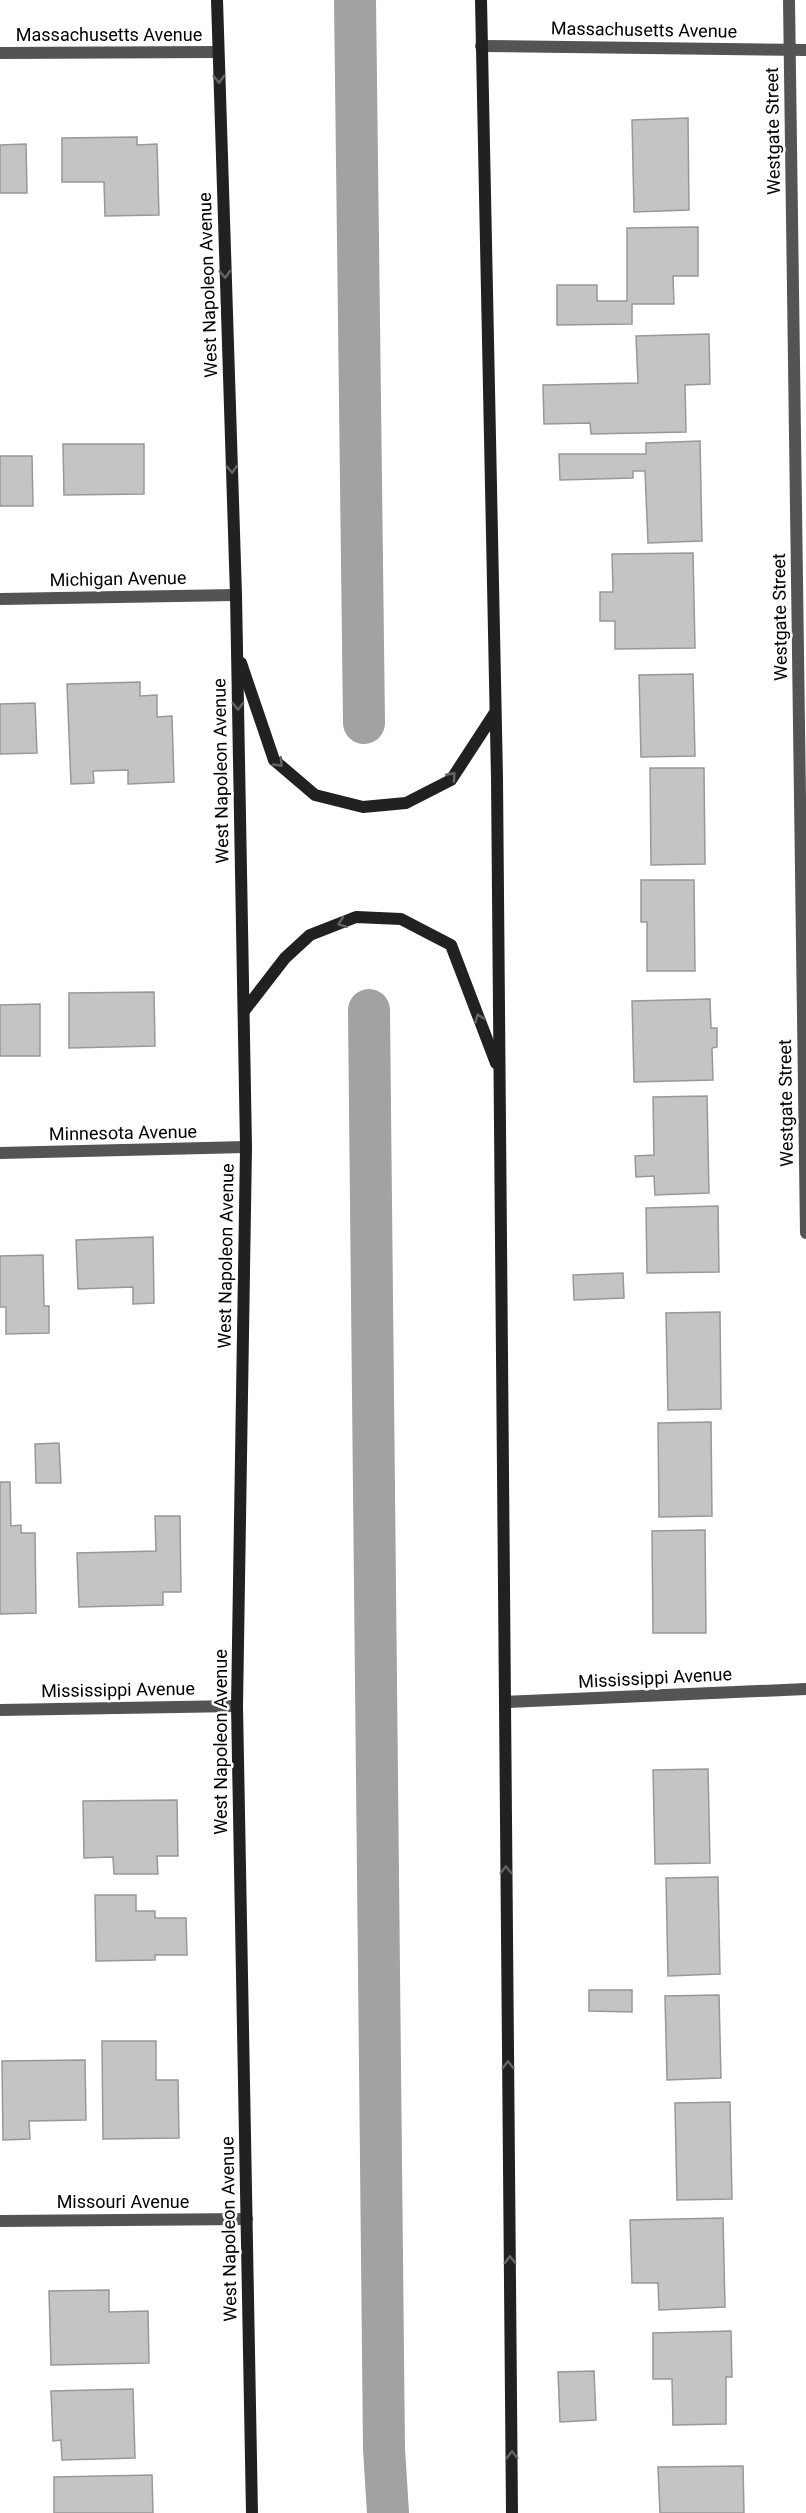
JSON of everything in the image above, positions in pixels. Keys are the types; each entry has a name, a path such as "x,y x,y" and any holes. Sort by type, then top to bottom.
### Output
{"main road":[{"name":"West Napoleon Avenue","path":"217,0 236,595 246,1147 237,1706 252,2513"},
{"path":"481,0 499,1073 512,2513"},
{"path":"237,651 274,760 315,795 363,807 406,803 451,780 494,714"},
{"path":"244,1011 285,957 310,935 356,917 401,919 451,945 499,1073"}],"street":[{"name":"Westgate Street","path":"789,0 802,605 806,1233"},
{"name":"Massachusetts Avenue","path":"481,46 806,50"},
{"name":"Massachusetts Avenue","path":"0,53 218,52"},
{"name":"Michigan Avenue","path":"0,598 236,595"},
{"name":"Minnesota Avenue","path":"0,1154 246,1147"},
{"name":"Mississippi Avenue","path":"505,1702 806,1689"},
{"name":"Mississippi Avenue","path":"0,1710 237,1706"},
{"name":"Missouri Avenue","path":"0,2221 247,2219"}],"building":[{"path":"688,118 689,210 634,212 632,120"},
{"path":"137,137 137,145 157,144 159,215 105,216 104,182 62,182 62,138"},
{"path":"26,144 27,193 0,193 0,145"},
{"path":"698,227 698,276 673,276 674,304 632,304 632,324 557,325 557,285 597,285 597,301 627,301 627,228"},
{"path":"709,334 710,384 685,385 686,432 591,434 590,423 544,424 543,385 638,383 636,336"},
{"path":"700,441 702,541 648,543 645,471 633,471 633,478 560,480 559,454 646,454 646,443"},
{"path":"63,444 144,444 144,494 64,495"},
{"path":"0,456 32,456 33,506 0,506"},
{"path":"693,553 695,648 615,649 615,621 600,621 600,592 613,592 612,554"},
{"path":"693,674 695,756 641,757 639,675"},
{"path":"140,682 140,696 157,695 157,717 172,716 174,782 128,784 128,770 93,771 94,783 71,784 67,684"},
{"path":"35,703 37,753 0,754 0,704"},
{"path":"650,768 704,768 705,864 651,865"},
{"path":"641,880 694,880 695,971 647,971 647,922 641,922"},
{"path":"154,992 155,1046 69,1048 69,993"},
{"path":"710,999 711,1028 717,1028 717,1047 712,1048 713,1080 634,1082 632,1001"},
{"path":"40,1004 40,1056 0,1056 0,1005"},
{"path":"707,1096 709,1193 655,1195 654,1176 636,1177 635,1156 654,1155 653,1097"},
{"path":"718,1206 719,1272 647,1273 646,1208"},
{"path":"153,1237 154,1303 133,1304 133,1287 78,1289 76,1240"},
{"path":"43,1255 44,1306 49,1306 49,1333 6,1334 6,1307 0,1307 0,1256"},
{"path":"623,1273 624,1298 574,1300 573,1275"},
{"path":"720,1312 721,1409 668,1410 666,1313"},
{"path":"711,1422 712,1516 659,1517 658,1423"},
{"path":"59,1443 61,1483 36,1483 35,1444"},
{"path":"0,1482 10,1482 11,1526 21,1525 21,1533 35,1533 36,1613 0,1614"},
{"path":"155,1516 180,1516 181,1592 163,1592 163,1605 79,1607 77,1553 156,1551"},
{"path":"705,1530 706,1633 653,1633 652,1531"},
{"path":"708,1769 710,1863 655,1864 653,1770"},
{"path":"177,1800 178,1856 157,1856 158,1874 114,1874 113,1857 84,1858 83,1801"},
{"path":"718,1877 720,1974 668,1976 666,1878"},
{"path":"95,1895 136,1895 136,1911 155,1911 155,1918 186,1918 187,1955 155,1955 155,1960 96,1961"},
{"path":"589,1990 632,1990 632,2012 589,2011"},
{"path":"719,1995 721,2078 667,2080 665,1996"},
{"path":"102,2041 156,2041 156,2080 178,2080 179,2138 103,2139"},
{"path":"85,2060 86,2120 29,2121 30,2139 3,2140 2,2061"},
{"path":"730,2102 732,2199 677,2200 675,2103"},
{"path":"723,2218 725,2307 659,2310 658,2283 632,2283 630,2220"},
{"path":"109,2290 109,2312 148,2311 149,2363 51,2365 49,2291"},
{"path":"731,2331 732,2377 726,2377 726,2424 673,2425 672,2379 653,2379 653,2333"},
{"path":"594,2371 596,2420 560,2422 558,2372"},
{"path":"133,2389 135,2458 62,2460 61,2440 53,2441 51,2391"},
{"path":"743,2466 744,2513 660,2513 658,2467"},
{"path":"152,2475 153,2513 54,2513 54,2477"}],"waterway":[{"path":"355,0 364,723"},
{"path":"369,1010 384,2449 388,2513"}]}
